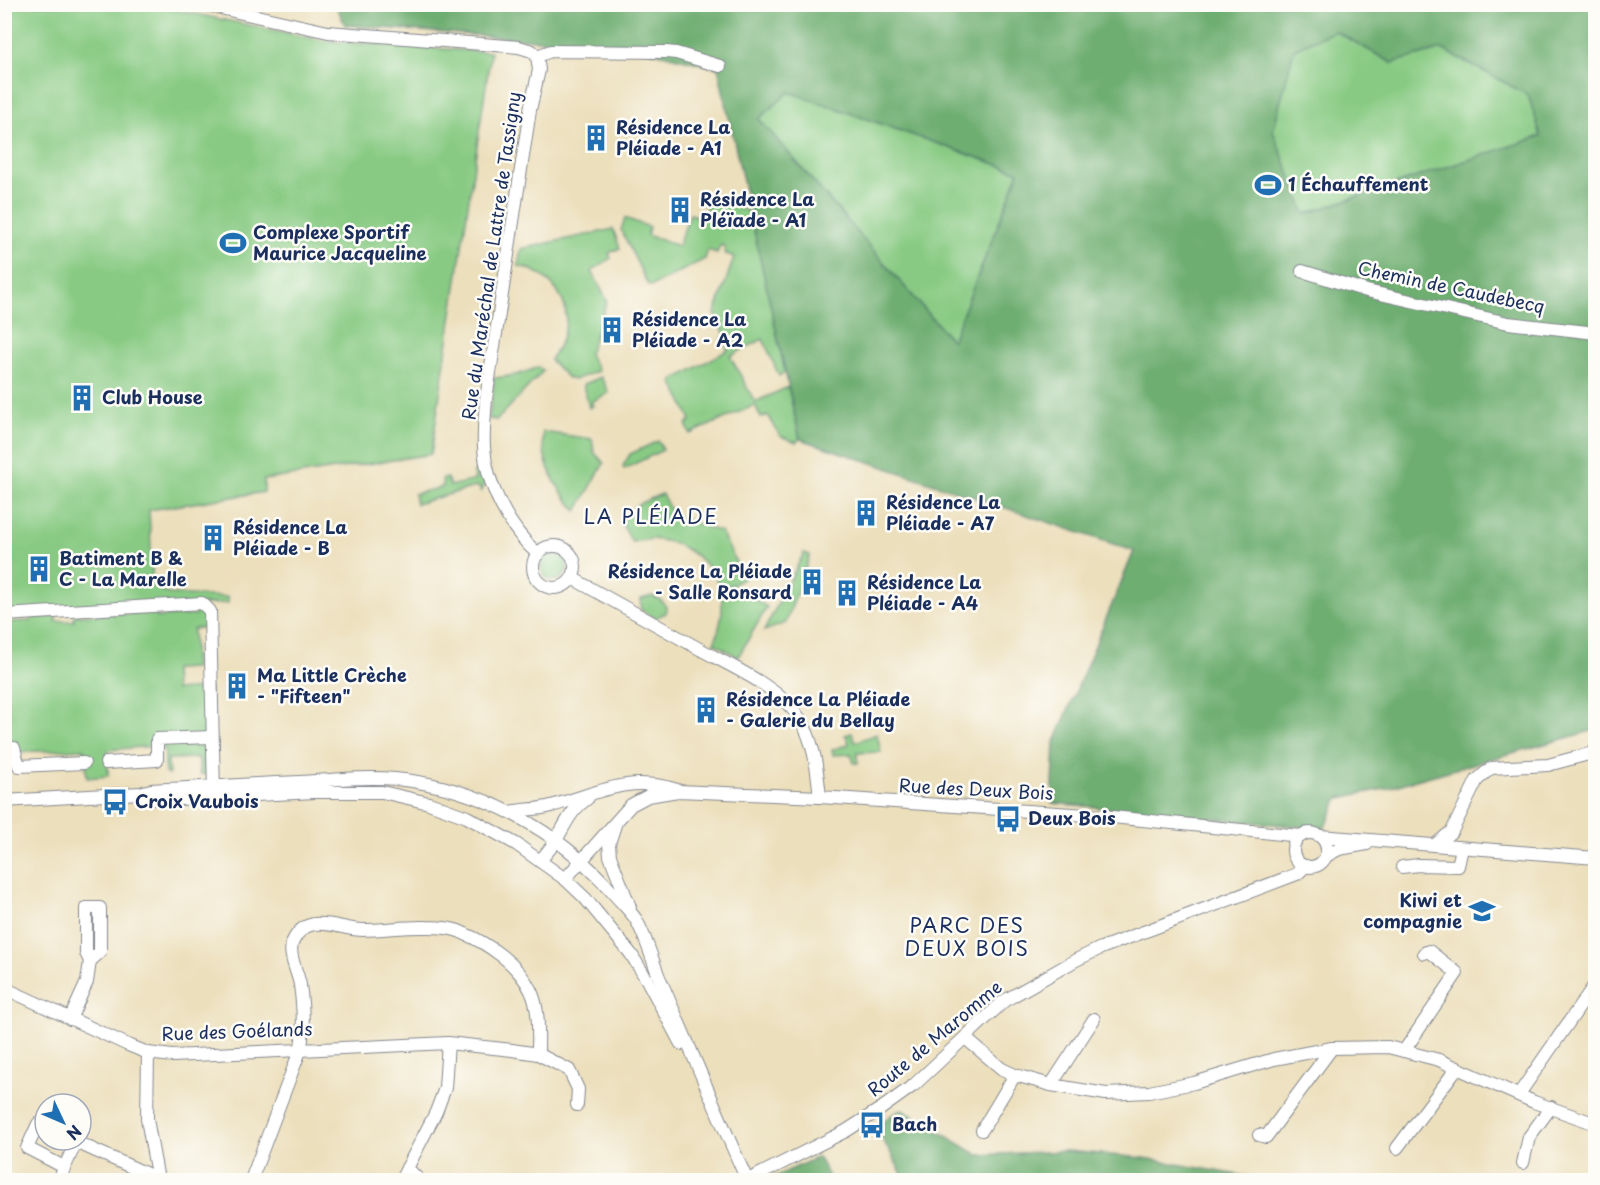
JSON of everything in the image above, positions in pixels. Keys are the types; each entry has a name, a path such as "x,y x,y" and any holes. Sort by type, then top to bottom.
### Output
{"street":[{"path":"202,4 328,32 519,47 532,51 537,56 551,51 666,52 720,66"},
{"name":"Rue du Maréchal de Lattre de Tassigny","path":"537,56 539,70 527,128 486,399 484,447 496,491 507,519 538,554"},
{"name":"Chemin de Caudebecq","path":"1302,271 1367,291 1508,322 1596,333"},
{"path":"555,546 567,550 575,566 568,584 555,588 542,585 534,574 533,567 538,554 555,546"},
{"path":"572,578 776,693 799,719 813,746 820,797"},
{"path":"4,615 202,603 210,611 214,788"},
{"path":"106,763 157,760 157,739 213,737"},
{"path":"4,748 14,748 19,766 84,763"},
{"path":"1435,845 1452,831 1477,780 1491,768 1548,765 1596,752"},
{"path":"4,801 140,793 148,798 161,800 214,788 365,778 393,779 440,786 510,812 556,840 582,860 636,920"},
{"name":"Rue des Deux Bois","path":"510,812 550,807 614,786 629,784 662,786 678,791"},
{"path":"214,788 382,792 429,802 467,817 516,844 565,879 585,898 631,954 648,980 711,1101 748,1180"},
{"name":"Rue des Deux Bois","path":"565,879 616,820 639,800 648,796 678,791 820,797 1102,816 1301,836"},
{"name":"Rue des Deux Bois","path":"540,861 556,840 570,814 593,793"},
{"path":"616,820 609,843 610,856 711,1101"},
{"path":"1272,833 1306,866 1318,865 1326,856 1339,849 1380,841"},
{"path":"1282,879 1294,853 1294,843 1301,836 1310,833 1320,836 1596,858"},
{"path":"1320,836 1326,843 1326,856"},
{"path":"1402,867 1458,866 1462,848"},
{"name":"Route de Maromme","path":"748,1180 846,1131 882,1108 914,1085 1004,1001 1076,960 1101,948 1297,874 1306,866"},
{"path":"251,1180 300,1048 303,1033 300,988 292,955 292,942 301,930 319,922 361,930 428,927 461,932 494,950 517,971 532,992 537,1011 538,1054"},
{"path":"1404,1051 1457,973 1429,951 1424,953"},
{"path":"70,1019 87,982 90,961"},
{"path":"1519,1094 1596,983"},
{"name":"Rue des Goélands","path":"4,988 128,1046 148,1053 172,1056 300,1048 448,1043 538,1054 569,1070 578,1089 577,1105"},
{"path":"1051,1085 1094,1019"},
{"path":"965,1038 1002,1069 1015,1075 1051,1085 1106,1094 1149,1092 1194,1083 1274,1059 1332,1048 1388,1047 1438,1060 1534,1102 1596,1124"},
{"path":"401,1180 436,1112 445,1088 448,1043"},
{"path":"1259,1135 1266,1137 1332,1048"},
{"path":"148,1053 147,1119 158,1180"},
{"path":"1397,1148 1457,1068"},
{"path":"982,1130 1015,1075"},
{"path":"1523,1163 1529,1137 1551,1107"},
{"path":"33,1135 27,1148 33,1151"},
{"path":"93,1150 158,1180"},
{"path":"35,1152 64,1167"},
{"path":"59,1180 70,1152"},
{"path":"407,1168 419,1180"}],"green space":[{"name":"Complexe Sportif Maurice Jacqueline","path":"4,5 153,5 326,41 491,52 431,454 264,480 264,492 149,510 153,586 169,594 228,597 228,603 5,615"},
{"path":"336,5 1595,5 1595,730 1384,789 1339,798 1324,829 1052,803 1055,742 1134,551 800,439 718,68 638,48 345,25","holes":["1335,31 1392,63 1442,49 1528,95 1541,136 1305,214 1273,131 1294,49","789,92 1019,172 952,341 759,119"]},
{"path":"1335,31 1392,63 1442,49 1528,95 1542,136 1304,214 1273,131 1294,49"},
{"path":"789,92 1019,172 952,341 759,119"},
{"path":"703,194 750,212 785,372 779,376 763,339 730,356 755,402 788,387 800,439 796,442 780,436 768,415 761,418 755,405 690,434 686,424 691,420 672,381 728,350 722,338 726,336 715,314 734,257 724,253 725,248 722,245 717,253 708,250 705,259 652,286 648,285 621,230 625,218 649,227 647,235 678,246 690,214 704,218 707,206 700,203"},
{"path":"613,229 620,248 609,253 611,258 592,271 607,301 589,354 598,371 574,380 568,378 550,360 564,332 566,311 563,302 545,278 527,268 518,266 521,249"},
{"path":"538,367 543,371 497,420 489,419 494,378 517,375"},
{"path":"601,377 609,393 591,402 593,406 589,408 583,385"},
{"path":"543,432 592,439 594,452 604,463 577,511 551,475 545,455"},
{"path":"658,441 663,450 624,469 623,466 630,454"},
{"path":"474,472 479,473 485,481 481,492 478,486 416,504 414,494 443,487 442,479 447,478 450,486 475,480"},
{"path":"662,494 673,515 721,532 744,578 723,587 734,587 767,607 738,657 714,643 721,618 722,598 713,573 698,557 670,542 653,539 632,542 622,524 633,508"},
{"path":"804,553 810,555 786,623 764,631"},
{"path":"554,554 563,558 567,567 563,576 554,580 545,576 541,567 545,558"},
{"path":"652,596 661,600 666,607 666,613 655,618 641,610 641,599"},
{"path":"195,611 201,611 204,614 206,627 193,629 195,668 174,669 175,690 209,688 214,775 200,774 199,758 168,759 169,775 165,773 165,749 153,746 108,750 108,776 87,778 84,749 18,752 14,748 5,748 4,622 31,621 31,617 56,616 56,621 74,621 74,615 155,613 156,617 195,615"},
{"path":"852,733 855,742 877,734 881,752 857,753 858,763 854,763 851,754 833,755 832,750 849,744 845,735"},
{"path":"901,1109 978,1155 1067,1151 1144,1158 1266,1180 905,1180 874,1127"},
{"path":"818,1157 831,1180 768,1180"}],"place":[{"name":"Résidence La Pléiade - A1","path":"596,138"},
{"name":"1 Échauffement","path":"1268,185"},
{"name":"Résidence La Pléïade - A1","path":"680,210"},
{"name":"Complexe Sportif Maurice Jacqueline","path":"233,243"},
{"name":"Résidence La Pléiade - A2","path":"612,330"},
{"name":"Club House","path":"82,398"},
{"name":"Résidence La Pléiade - A7","path":"866,513"},
{"name":"Résidence La Pléiade - B","path":"213,538"},
{"name":"Batiment B & C - La Marelle","path":"39,569"},
{"name":"Résidence La Pléiade - Salle Ronsard","path":"812,582"},
{"name":"Résidence La Pléiade - A4","path":"847,593"},
{"name":"Ma Little Crèche - \"Fifteen\"","path":"237,686"},
{"name":"Résidence La Pléiade - Galerie du Bellay","path":"706,710"},
{"name":"Croix Vaubois","path":"115,802"},
{"name":"Deux Bois","path":"1008,819"},
{"name":"Kiwi et compagnie","path":"1482,911"},
{"name":"Bach","path":"872,1125"}],"district":[{"name":"LA PLÉIADE","path":"651,517"},
{"name":"PARC DES DEUX BOIS","path":"967,938"}]}
